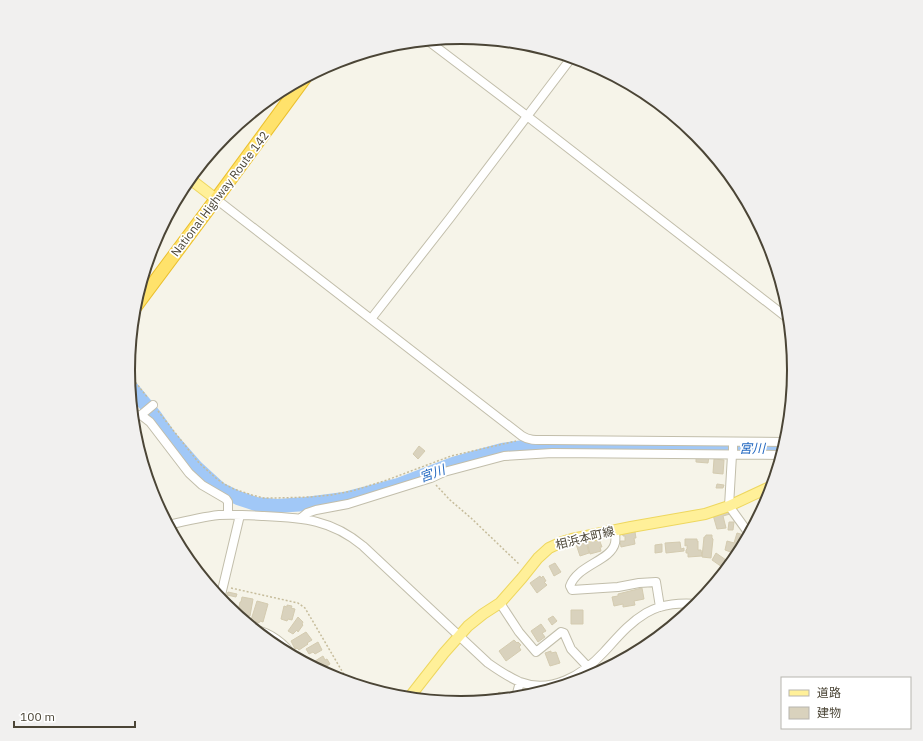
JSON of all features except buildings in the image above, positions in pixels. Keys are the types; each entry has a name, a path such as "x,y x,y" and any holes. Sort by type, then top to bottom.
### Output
{"highway":[{"name":"National Highway Route 142","path":"144,296 297,88"}],"main road":[{"path":"195,183 216,199"},
{"name":"相浜本町線","path":"413,693 444,653 468,626 500,603 549,548 572,539 698,516 729,506 765,489"}],"street":[{"path":"434,46 783,315"},
{"path":"371,319 568,62"},
{"path":"216,199 522,436 531,440 733,449 777,455"},
{"path":"144,411 150,422 189,472 202,485 226,499 228,502 228,515"},
{"path":"301,518 307,513 316,510 348,504 431,478 444,472 504,456 552,453 733,449 780,443"},
{"path":"733,449 729,506 746,530"},
{"path":"222,592 240,515"},
{"path":"174,524 205,517 240,515 301,518 326,524 356,540 488,663 509,677 520,682 538,686 549,685"},
{"path":"615,530 615,544 612,549 608,554 588,566 575,577 570,586 572,590 618,587 639,583 656,582 660,607"},
{"path":"500,603 519,632 536,652 561,632 564,633 571,649 588,667"},
{"path":"570,678 588,667 620,634 646,613 660,607 677,604 689,604"},
{"path":"517,692 520,682"}],"path":[{"path":"136,392 144,411 208,472 226,485 264,498 310,497 352,491 387,480 451,456 513,442 522,436"},
{"path":"431,478 432,482 450,500 528,572"},
{"path":"223,587 298,603 305,608 344,675"}],"waterway":[{"name":"宮川","path":"136,393 169,436 197,468 220,489 238,498 256,504 277,506 344,499 398,485 453,464 480,456 502,450 524,447 778,449"}]}
